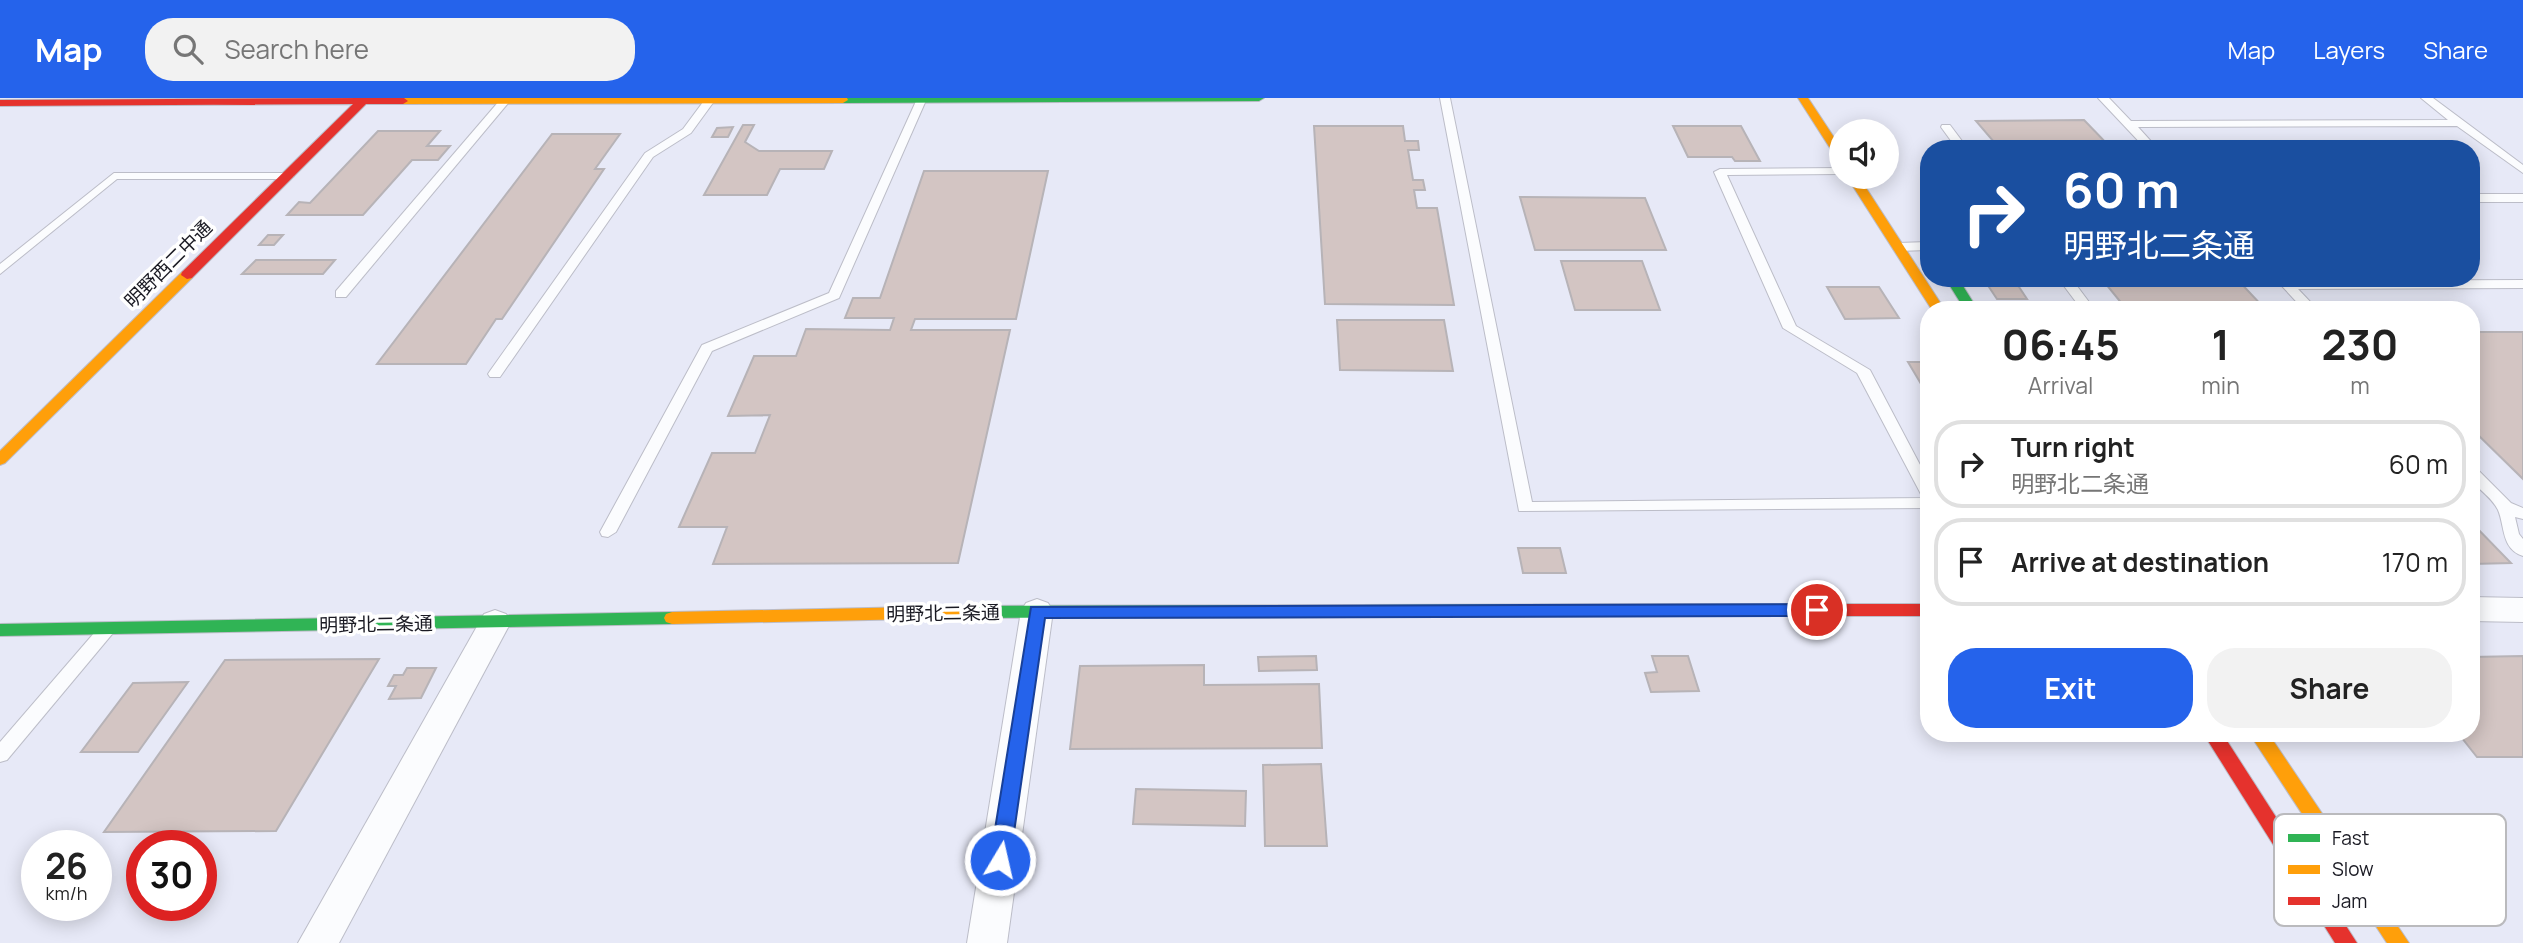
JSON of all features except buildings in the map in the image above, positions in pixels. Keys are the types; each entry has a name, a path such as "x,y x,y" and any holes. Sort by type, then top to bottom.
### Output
{"street":[{"path":"0,103 1259,98"},
{"path":"1803,98 1829,138"},
{"name":"明野西二中通","path":"0,460 363,100"},
{"path":"1861,189 1920,281"},
{"name":"明野北二条通","path":"0,630 1037,611 1920,610"},
{"path":"2480,610 2523,610"},
{"path":"987,943 1037,611"},
{"path":"318,943 495,622"},
{"path":"2218,742 2274,829"},
{"path":"2264,742 2312,814"},
{"path":"2336,926 2347,943"},
{"path":"2388,926 2399,943"}],"lane":[{"path":"1445,98 1525,507 1920,503"},
{"path":"2103,98 2144,140"},
{"path":"2426,98 2523,170"},
{"path":"608,532 707,348 834,295 922,99"},
{"path":"495,374 649,155 687,131 710,100"},
{"path":"341,294 504,102"},
{"path":"2128,124 2460,123"},
{"path":"1946,127 1956,140"},
{"path":"1829,171 1720,172 1790,328 1863,370 1920,479"},
{"path":"0,270 114,176 288,176"},
{"path":"2480,198 2523,198"},
{"path":"1898,247 1920,243"},
{"path":"2480,283 2523,284"},
{"path":"2071,287 2082,301"},
{"path":"2290,287 2303,301"},
{"path":"2480,481 2505,507 2523,514"},
{"path":"2505,507 2511,536 2523,550"},
{"path":"0,755 107,629"}],"traffic: fast":[{"path":"843,100 1259,98"},
{"path":"1957,287 1966,301"},
{"path":"963,612 1688,610"},
{"path":"0,630 672,618"}],"traffic: slow":[{"path":"1803,98 1829,138"},
{"path":"403,101 843,100"},
{"path":"1861,189 1920,281"},
{"path":"0,460 187,275"},
{"path":"1924,287 1933,301"},
{"path":"672,618 963,612"},
{"path":"2264,742 2312,814"},
{"path":"2388,926 2399,943"}],"traffic: jam":[{"path":"187,275 366,98"},
{"path":"0,103 403,101"},
{"path":"1688,610 1920,610"},
{"path":"2218,742 2274,829"},
{"path":"2336,926 2347,943"}],"route":[{"path":"1000,860 1037,611 1817,610"}]}
